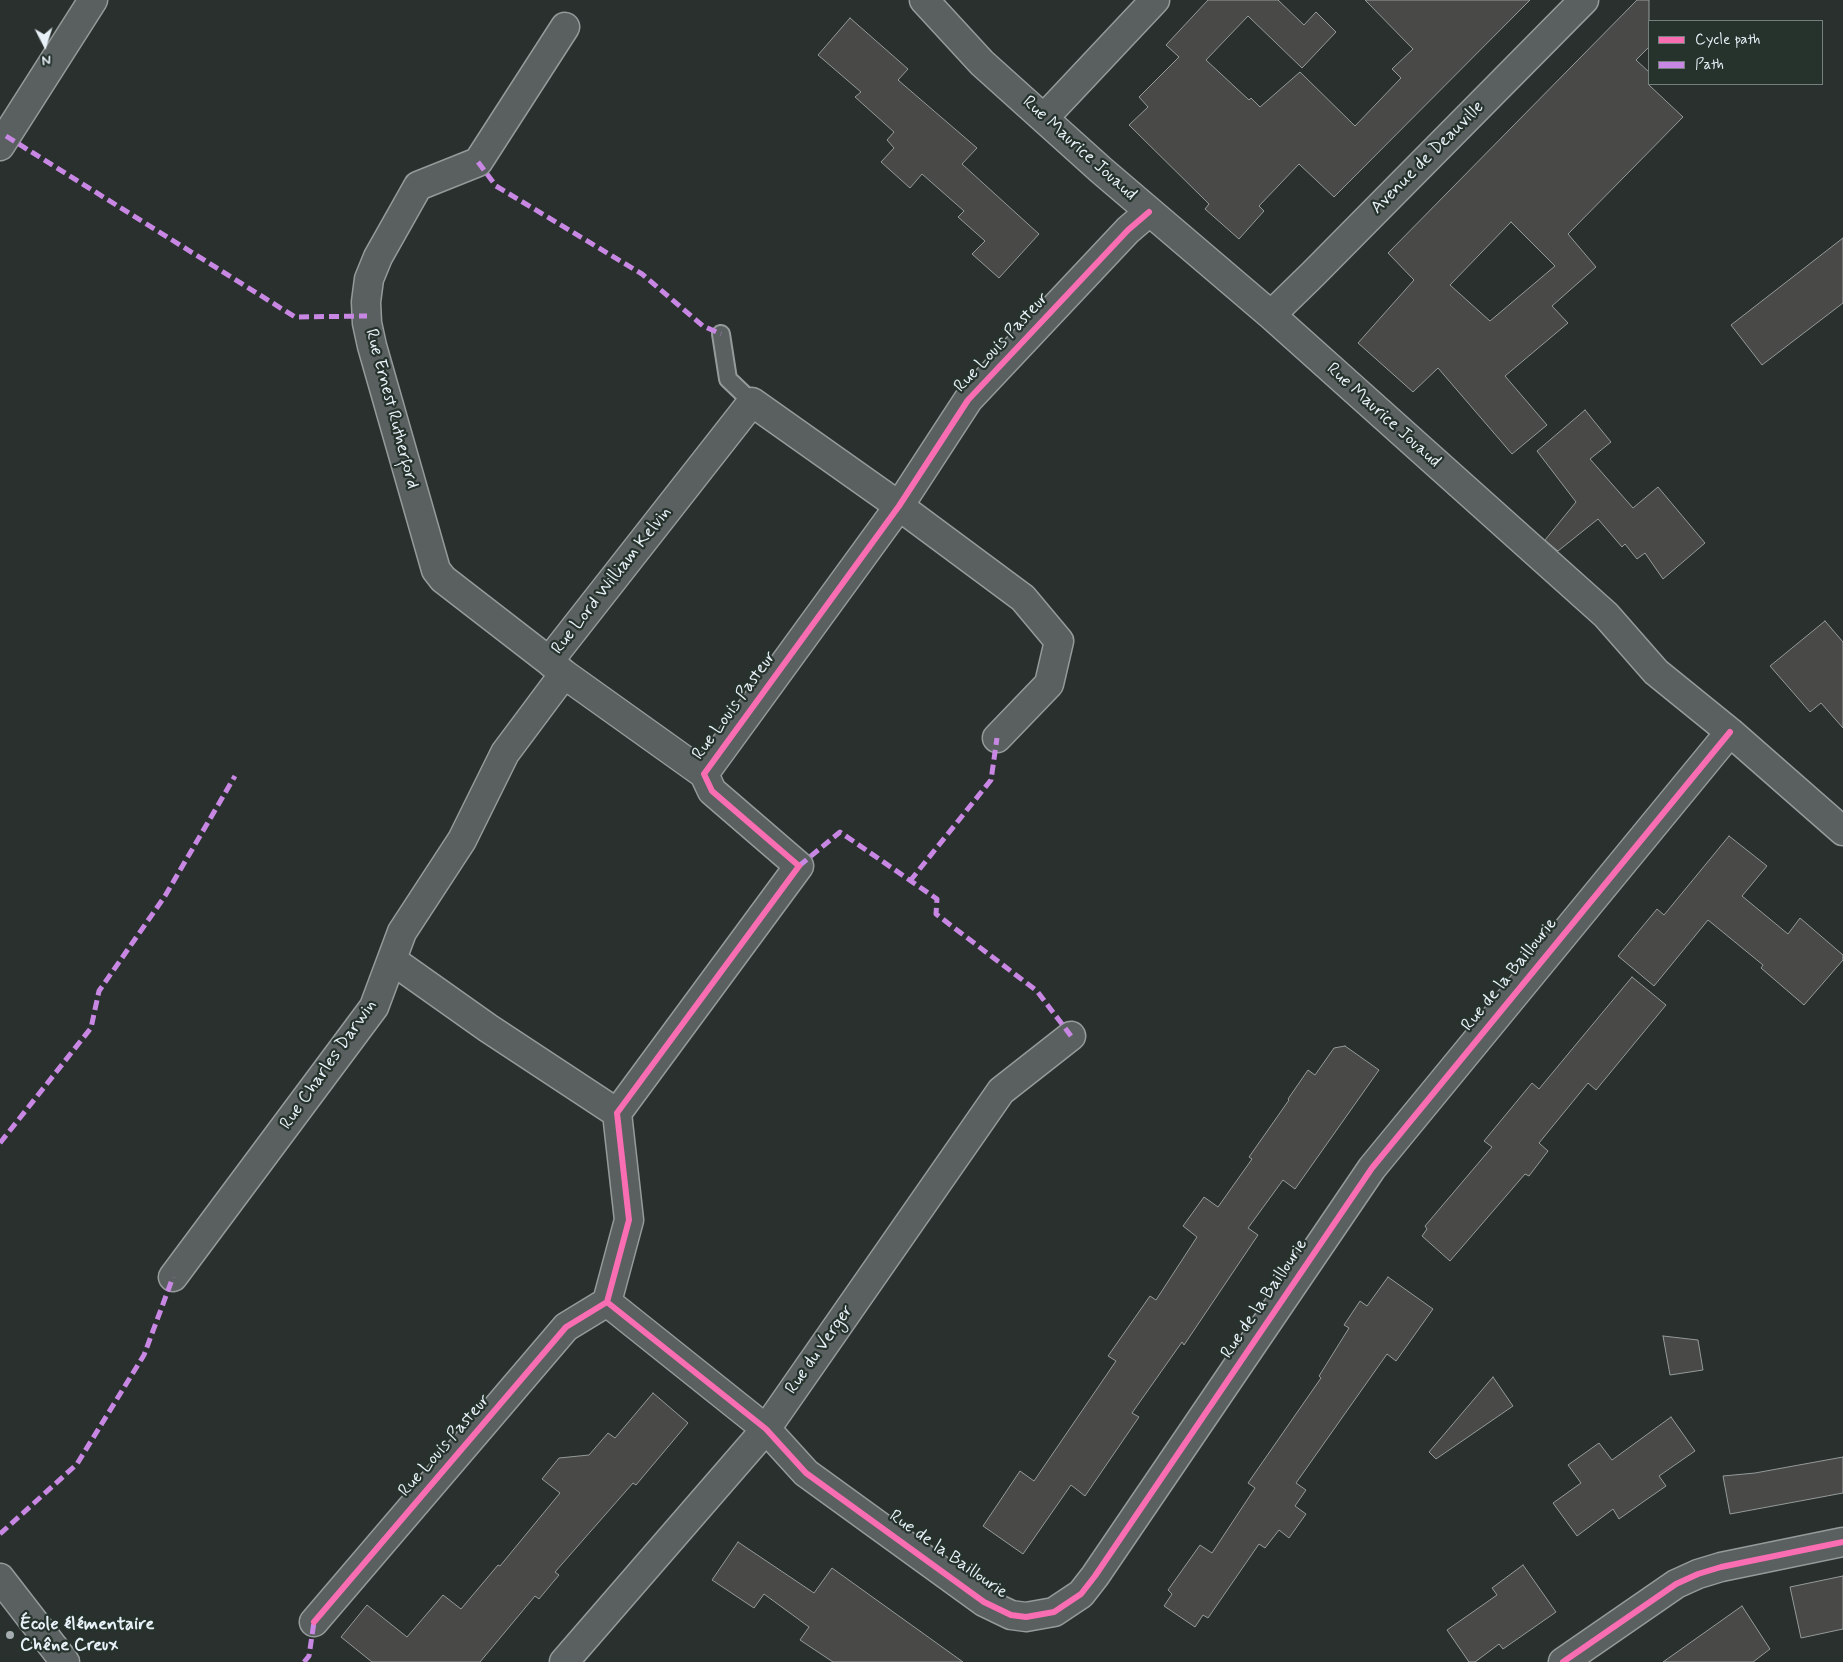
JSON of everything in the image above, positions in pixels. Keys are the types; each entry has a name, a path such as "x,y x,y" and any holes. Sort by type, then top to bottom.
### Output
{"street":[{"path":"0,146 93,0"},
{"name":"Rue Maurice Jouaud","path":"924,0 982,63 1149,212 1271,315 1606,615 1656,672 1730,732 1843,831"},
{"path":"1044,118 1155,0"},
{"name":"Avenue de Deauville","path":"1271,315 1314,274 1584,0"},
{"name":"Rue Ernest Rutherford","path":"565,27 478,162 418,186 378,257 369,279 366,302 367,323 436,570 443,579 557,668 704,774"},
{"name":"Rue Louis Pasteur","path":"618,1113 799,866 712,792 704,774 899,506 968,400 1123,235 1149,212"},
{"path":"752,402 899,506 1023,598 1059,641 1049,684 997,738"},
{"name":"Rue Lord William Kelvin","path":"462,840 506,753 557,668 752,402"},
{"name":"Rue de la Baillourie","path":"766,1429 806,1473 984,1602 1010,1615 1026,1617 1054,1612 1065,1606 1080,1594 1095,1576 1372,1168 1730,732"},
{"name":"Rue Charles Darwin","path":"173,1277 374,1007 402,932 462,840"},
{"path":"392,960 488,1028 618,1113 629,1220 607,1302 766,1429"},
{"name":"Rue du Verger","path":"564,1662 766,1429 1001,1091 1070,1036"},
{"name":"Rue Louis Pasteur","path":"314,1622 566,1327 607,1302"},
{"path":"1563,1662 1676,1584 1698,1574 1721,1567 1843,1542"},
{"path":"0,1578 65,1662"}],"lane":[{"path":"721,334 728,379 752,402"}],"building":[{"path":"1208,0 1278,0 1304,25 1316,12 1336,32 1302,68 1248,16 1206,60 1249,100 1251,98 1260,107 1300,72 1355,126 1401,78 1392,69 1413,49 1365,0 1530,0 1334,197 1299,164 1259,206 1264,211 1239,239 1205,209 1209,204 1129,125 1148,107 1139,97 1179,57 1166,45"},
{"path":"1637,0 1649,0 1648,48 1636,60 1648,71 1648,85 1683,117 1568,234 1596,267 1552,306 1568,323 1505,376 1547,425 1512,454 1438,368 1413,392 1358,343 1414,280 1388,253","holes":["1511,222 1555,266 1490,321 1450,285"]},
{"path":"850,18 908,69 898,80 977,148 962,164 1039,234 999,278 972,254 985,241 958,217 964,211 922,174 910,188 881,162 894,148 887,140 894,132 855,97 861,92 818,55"},
{"path":"1843,238 1843,303 1762,365 1731,325"},
{"path":"1585,410 1611,442 1590,459 1633,508 1658,487 1705,543 1663,579 1645,553 1637,559 1625,544 1622,547 1598,519 1558,551 1545,540 1576,502 1537,451"},
{"path":"1825,621 1843,642 1843,728 1821,703 1810,712 1770,666"},
{"path":"1729,836 1767,866 1742,896 1788,934 1800,918 1843,955 1843,960 1804,1005 1761,968 1763,965 1708,920 1654,986 1618,956 1657,909 1664,915"},
{"path":"1632,977 1666,1005 1596,1090 1588,1083 1539,1143 1548,1151 1529,1176 1525,1174 1450,1261 1422,1236 1427,1229 1425,1226 1492,1147 1484,1141 1532,1083 1539,1089"},
{"path":"1345,1046 1379,1070 1295,1189 1283,1180 1248,1228 1258,1235 1184,1345 1182,1342 1132,1413 1139,1417 1085,1496 1071,1485 1023,1554 983,1526 1020,1471 1034,1481 1116,1361 1108,1356 1150,1296 1156,1300 1197,1237 1183,1226 1204,1197 1218,1207 1252,1159 1249,1157 1308,1070 1315,1075 1334,1048"},
{"path":"1388,1277 1433,1309 1396,1361 1387,1354 1296,1483 1306,1490 1295,1506 1306,1514 1289,1538 1279,1530 1265,1548 1259,1544 1208,1618 1203,1615 1195,1627 1164,1606 1172,1594 1168,1590 1200,1545 1212,1553 1255,1488 1248,1483 1321,1378 1319,1376 1349,1328 1344,1325 1360,1301 1367,1306"},
{"path":"1663,1336 1698,1340 1703,1370 1670,1375"},
{"path":"1493,1377 1513,1406 1436,1459 1429,1452"},
{"path":"653,1393 688,1423 636,1485 633,1483 555,1572 559,1575 539,1599 535,1596 480,1662 372,1662 341,1637 367,1605 407,1637 443,1595 461,1609 498,1565 500,1566 560,1493 542,1479 559,1458 589,1455 608,1433 615,1438"},
{"path":"1671,1417 1695,1451 1659,1476 1666,1486 1619,1519 1613,1509 1577,1536 1553,1503 1581,1483 1568,1465 1599,1443 1612,1460"},
{"path":"1843,1457 1843,1493 1730,1514 1723,1476 1755,1473"},
{"path":"738,1542 814,1593 832,1568 963,1662 833,1662 800,1640 809,1627 764,1594 754,1608 712,1580"},
{"path":"1523,1565 1556,1612 1503,1649 1499,1644 1475,1662 1469,1662 1447,1630 1497,1595 1492,1588"},
{"path":"1843,1576 1843,1629 1801,1638 1790,1587"},
{"path":"1742,1606 1770,1649 1753,1662 1663,1662"}],"marked path":[{"path":"6,136 295,317 367,316"},
{"path":"478,162 496,186 642,274 703,326 721,334"},
{"path":"910,881 991,780 997,738"},
{"path":"0,1143 91,1028 99,991 165,896 235,776"},
{"path":"799,866 840,832 937,899 936,914 1037,991 1071,1036"},
{"path":"0,1534 77,1464 144,1355 173,1277"},
{"path":"304,1662 309,1656 314,1622"}],"cycle path":[{"path":"314,1622 566,1327 607,1302 629,1220 617,1113 799,866 712,791 704,774 899,506 968,400 1128,230 1149,212"},
{"path":"607,1302 766,1429 806,1473 984,1602 1011,1615 1026,1617 1054,1612 1081,1594 1095,1576 1372,1168 1730,732"},
{"path":"1563,1662 1676,1584 1698,1574 1721,1567 1843,1542"}],"place":[{"name":"École élémentaire Chêne Creux","path":"10,1635"}]}
